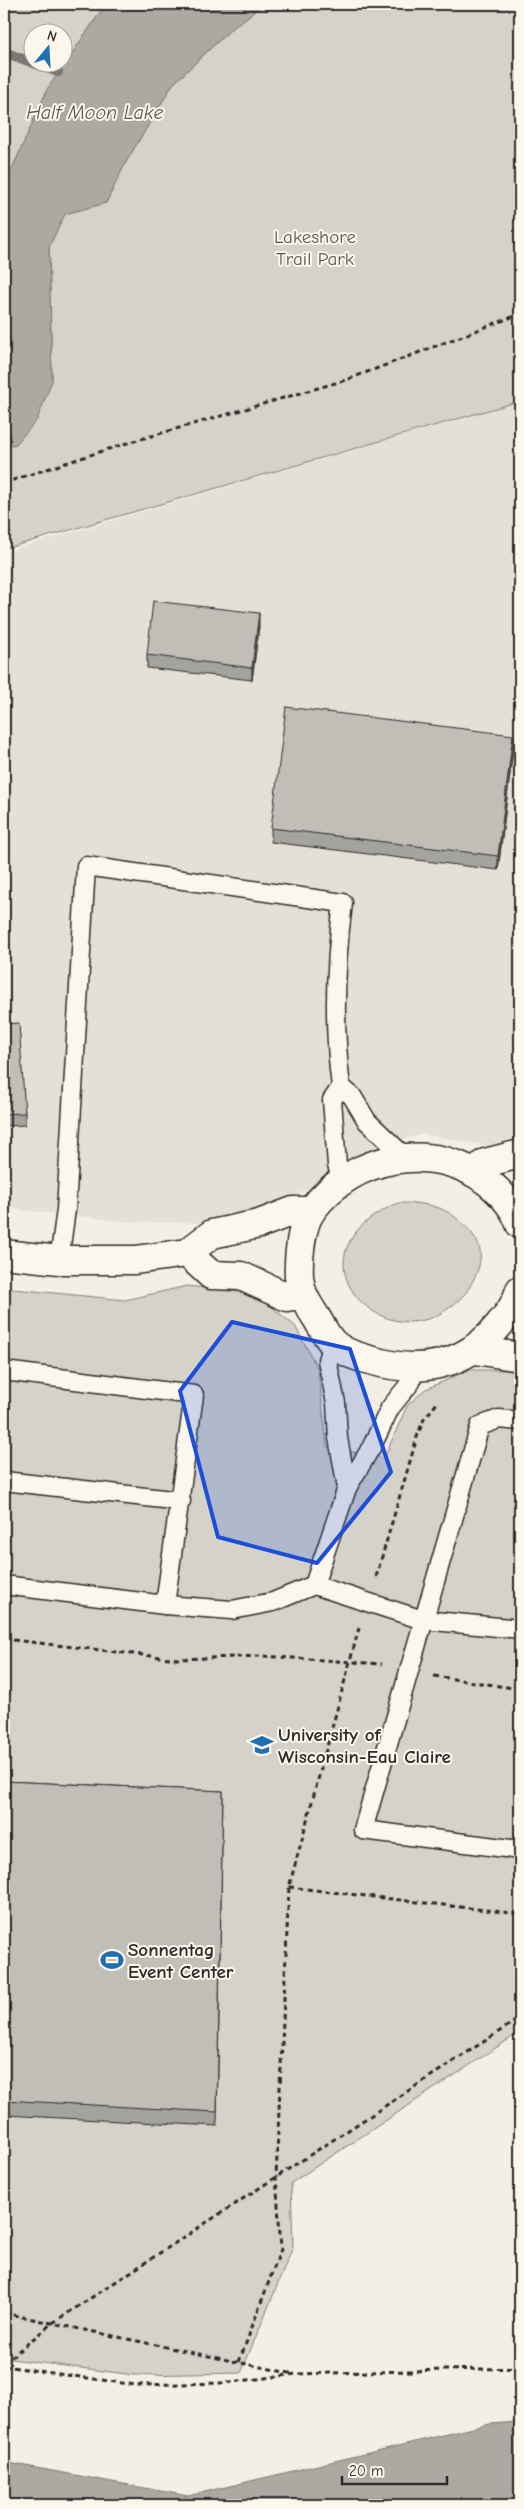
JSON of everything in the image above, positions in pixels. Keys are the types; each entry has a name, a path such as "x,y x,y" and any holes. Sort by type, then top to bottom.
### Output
{"main road":[{"path":"475,1172 486,1163 520,1154"},
{"path":"520,1224 501,1193 475,1172 441,1158 404,1156 371,1165 342,1181 311,1211 299,1256 301,1295 333,1343 358,1357 383,1364 413,1368 440,1364 476,1350 516,1304 520,1290"},
{"path":"4,1254 59,1260 135,1260 187,1253 212,1234 259,1224 293,1211 311,1211"},
{"path":"187,1253 211,1275 241,1276 287,1297 301,1295"},
{"path":"476,1350 520,1357"}],"lane":[{"path":"59,1260 66,1210 86,866 343,902 337,953 336,1051 341,1087 332,1100 338,1165 342,1181"},
{"path":"341,1087 352,1096 367,1121 404,1156"},
{"path":"333,1343 327,1360 336,1403 338,1438 347,1488"},
{"path":"314,1586 347,1488 372,1446 390,1408 411,1382 413,1368"},
{"path":"4,1371 194,1395 181,1501 165,1605"},
{"path":"520,1421 499,1419 480,1426 363,1830 520,1850"},
{"path":"4,1481 181,1501"},
{"path":"4,1585 165,1605 232,1610 273,1602 314,1586 423,1620 520,1629"}],"path":[{"path":"4,483 124,444 349,379 520,314"},
{"path":"373,1586 418,1434 424,1418 438,1402"},
{"path":"239,2362 282,2249 276,2177 289,1887 361,1623"},
{"path":"4,1640 178,1659 263,1656 388,1665"},
{"path":"431,1676 520,1689"},
{"path":"289,1887 520,1914"},
{"path":"4,2364 51,2324 520,2018"},
{"path":"4,2313 297,2374"},
{"path":"4,2364 136,2385 224,2383 297,2374 520,2368"}],"highlighted area":[{"path":"232,1322 350,1349 391,1472 317,1563 218,1537 180,1391"}],"shaded area":[{"path":"520,401 520,1136 489,1146 423,1134 369,1150 348,1159 318,1184 284,1201 212,1223 131,1222 4,1208 4,552"}],"green space":[{"path":"4,4 106,4 72,53 72,22 22,22 22,72 59,72 48,88 4,187"},
{"name":"Lakeshore Trail Park","path":"264,4 520,4 520,401 4,549 4,447 16,444 52,381 49,246 65,214 106,203 126,162 173,84 230,30"},
{"path":"398,1203 424,1204 445,1211 458,1219 470,1231 475,1237 480,1250 478,1269 465,1293 446,1310 420,1321 394,1320 371,1310 353,1292 345,1271 347,1247 364,1224"},
{"name":"University of Wisconsin-Eau Claire","path":"187,1286 238,1292 267,1303 295,1326 318,1369 327,1447 384,1458 407,1406 424,1390 469,1370 520,1370 520,2032 291,2183 293,2247 241,2373 134,2375 4,2358 4,1288 125,1300"}],"water":[{"name":"Half Moon Lake","path":"106,4 264,4 230,30 173,84 126,162 106,203 65,214 49,247 52,381 37,420 16,444 4,447 4,187 48,88 59,72 72,72 72,53"},
{"path":"520,2422 520,2505 4,2505 4,2462 188,2496 490,2424"}],"building":[{"path":"153,601 259,613 252,668 147,655"},
{"path":"286,707 513,735 498,856 271,828"},
{"path":"19,1023 25,1113 4,1114 4,1024"},
{"name":"Sonnentag Event Center","path":"4,1781 223,1791 217,2112 4,2100"}],"waterway":[{"path":"4,52 22,59"}],"place":[{"name":"University of Wisconsin-Eau Claire","path":"262,1745"},
{"name":"Sonnentag Event Center","path":"112,1960"}]}
